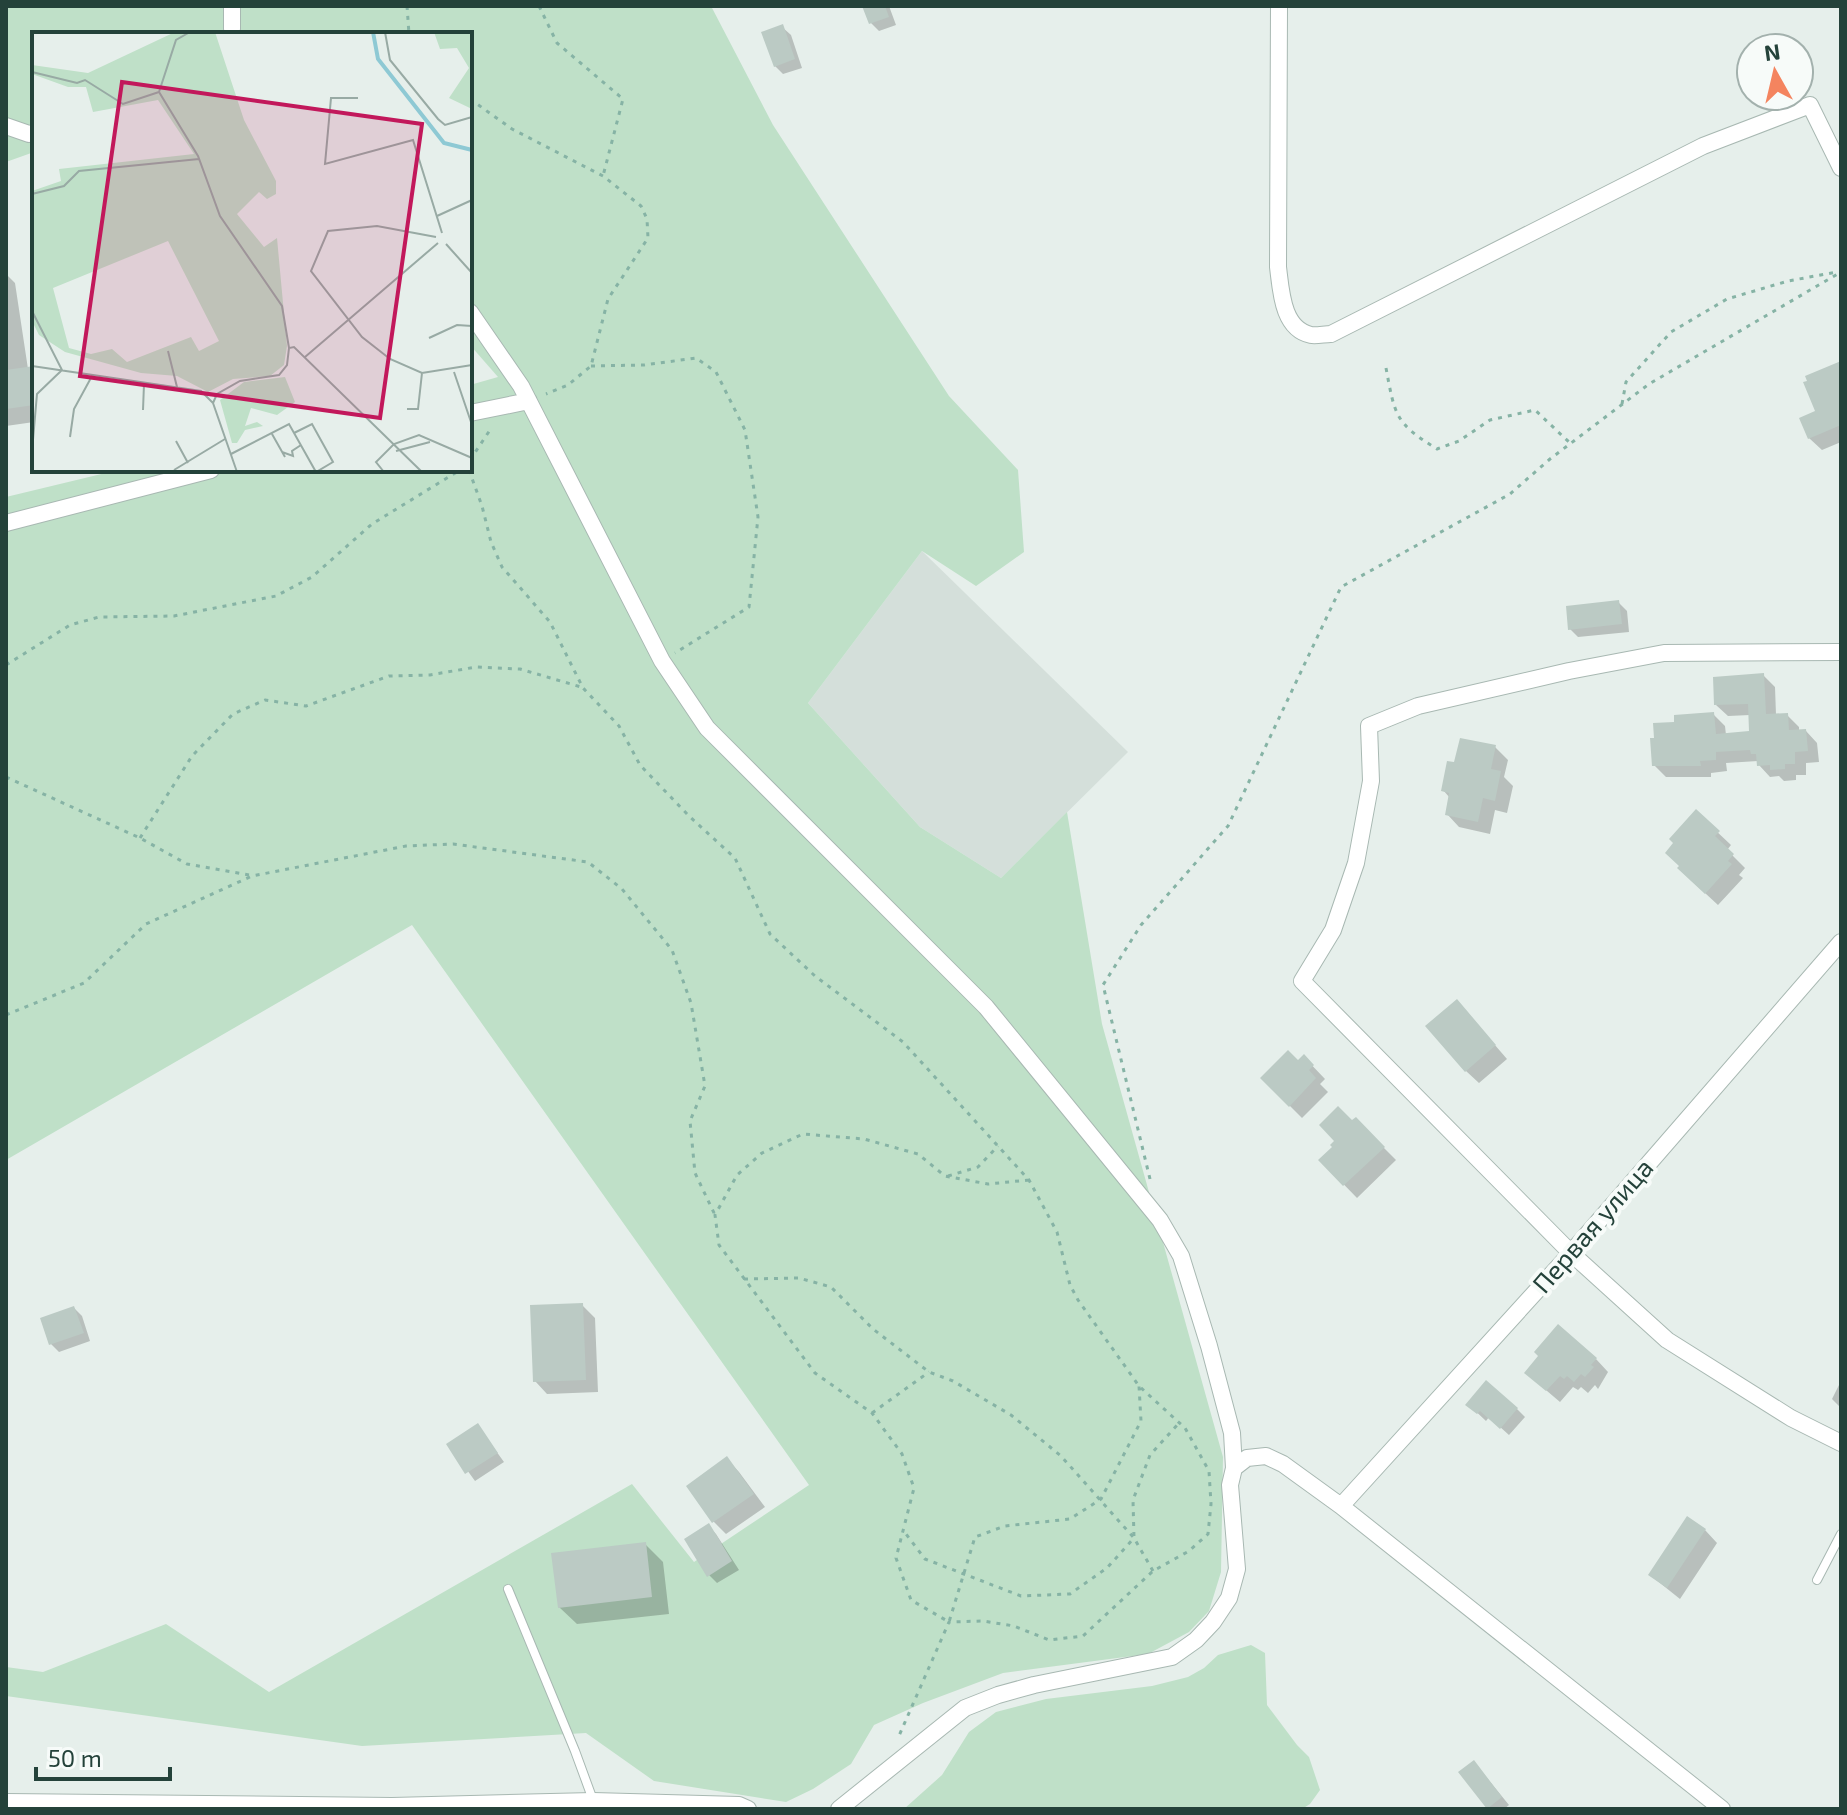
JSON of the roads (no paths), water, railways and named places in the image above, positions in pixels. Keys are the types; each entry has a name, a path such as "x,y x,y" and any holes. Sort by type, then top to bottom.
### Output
{"street":[{"path":"231,32 232,6"},
{"path":"1279,6 1278,267 1283,304 1297,328 1311,335 1331,334 1703,146 1810,105 1841,168"},
{"path":"6,126 32,133"},
{"path":"472,315 529,401 662,661 707,728 986,1007 1160,1220 1181,1256 1232,1433 1234,1468 1230,1485 1237,1569 1229,1598 1196,1640 1172,1657 1034,1685 965,1708 839,1809"},
{"path":"472,413 529,401"},
{"path":"6,523 203,472"},
{"path":"1841,652 1664,653 1569,671 1418,706 1369,726 1371,781 1356,863 1333,930 1302,981 1571,1253 1667,1340 1791,1418 1841,1443"},
{"name":"Первая улица","path":"1341,1506 1571,1253 1841,942"},
{"path":"1234,1468 1247,1458 1266,1456 1283,1464 1341,1506 1722,1809"},
{"path":"6,1802 72,1807 392,1808 593,1801 739,1805 748,1809"}],"lane":[{"path":"1817,1580 1841,1534"},
{"path":"508,1589 593,1801"}]}
